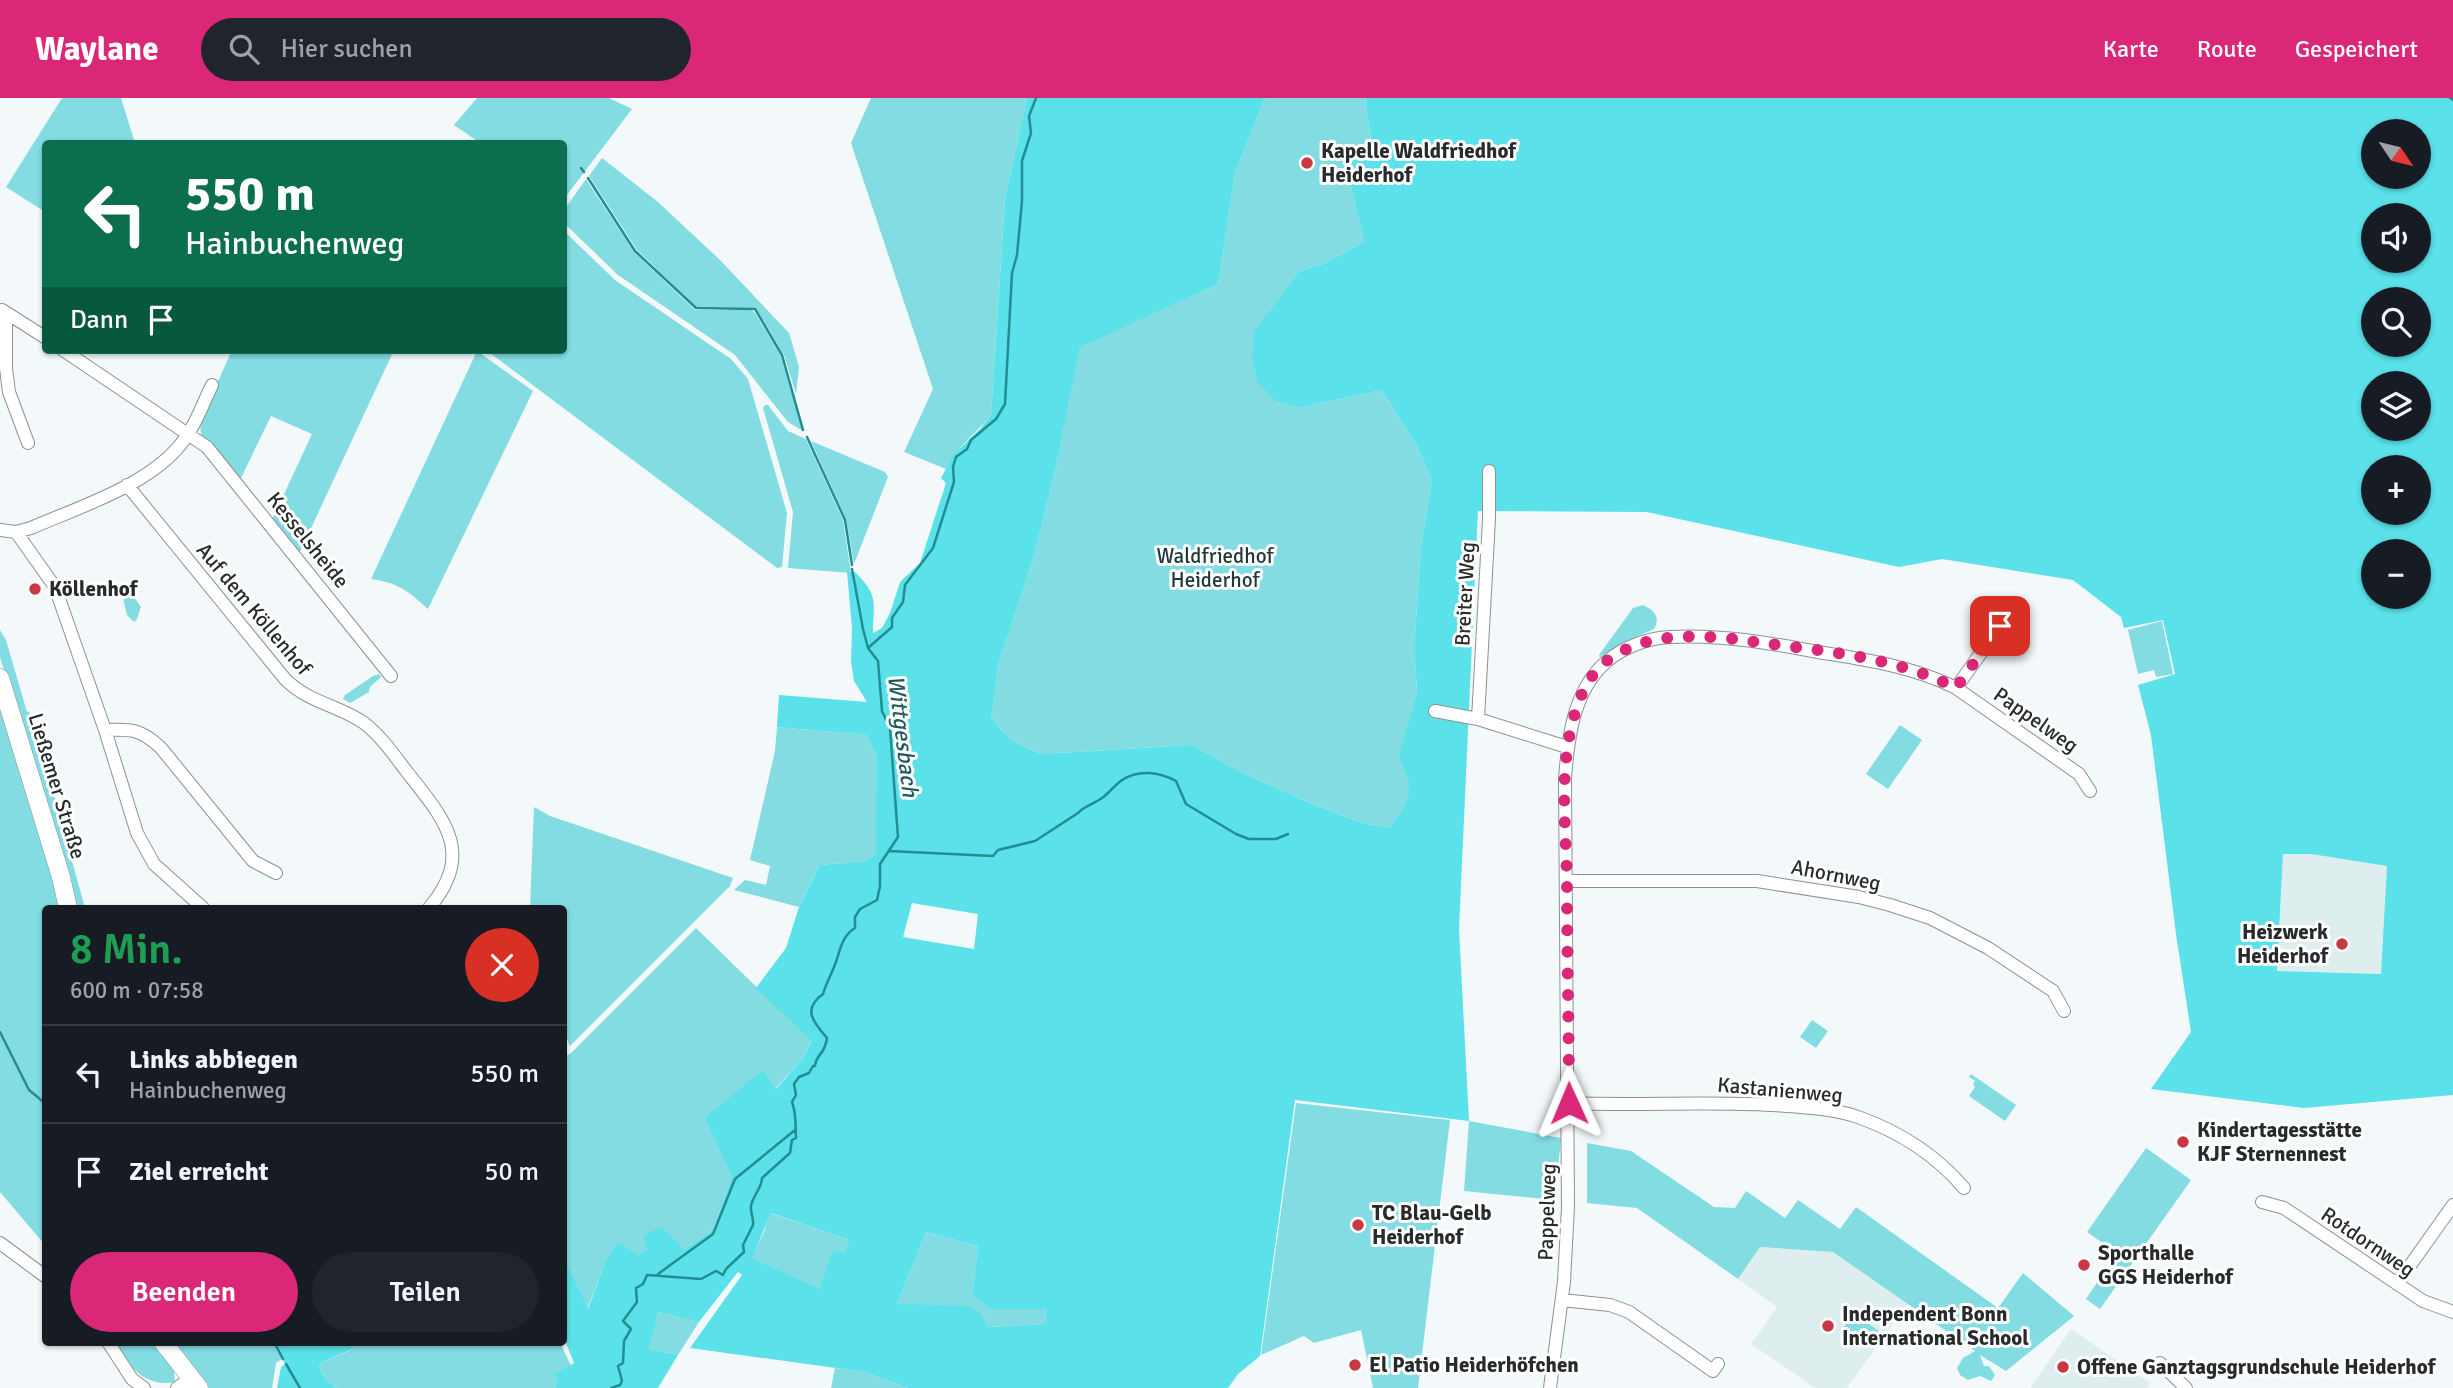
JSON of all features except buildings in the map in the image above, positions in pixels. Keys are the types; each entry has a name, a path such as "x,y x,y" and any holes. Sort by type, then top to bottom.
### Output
{"street":[{"path":"3,311 42,335"},
{"path":"3,311 9,392 28,443"},
{"name":"Kesselsheide","path":"69,354 208,447 391,676"},
{"path":"0,530 16,532 31,528 127,485 162,463 188,434 212,385"},
{"name":"Breiter Weg","path":"1478,719 1489,471"},
{"name":"Auf dem Köllenhof","path":"127,485 285,679 302,695 349,715 374,731 439,812 452,838 452,860 449,877 432,905"},
{"path":"16,532 55,587 105,730 137,833 148,854 163,873 200,905"},
{"path":"1956,688 2000,626 2004,611"},
{"name":"Pappelweg","path":"1550,1388 1562,1300 1568,1207 1567,747 1575,713 1589,681 1606,661 1631,646 1670,637 1787,646 1896,664 1956,688 2079,774 2090,791"},
{"name":"Ließemer Straße","path":"0,678 67,905"},
{"path":"1435,711 1478,719 1567,747"},
{"path":"105,730 131,729 147,735 161,748 253,861 276,873"},
{"name":"Ahornweg","path":"1567,881 1757,881 1859,897 1890,905 1930,918 1988,948 2053,990 2064,1011"},
{"name":"Kastanienweg","path":"1569,1103 1726,1102 1791,1106 1847,1114 1912,1142 1946,1166 1964,1188"},
{"name":"Rotdornweg","path":"2262,1202 2284,1208 2423,1301 2453,1312"},
{"path":"2397,1284 2453,1205"},
{"path":"0,1242 42,1275"},
{"path":"1562,1300 1610,1305 1629,1312 1713,1371 1718,1364"},
{"path":"111,1346 132,1379 144,1388"},
{"path":"165,1346 189,1385"},
{"path":"2160,1363 2186,1388"}],"shaded area":[{"path":"1027,98 1265,98 1235,173 1218,284 1080,347 1036,549 999,662 991,718 1011,740 1040,754 1192,745 1242,773 1315,805 1362,823 1389,828 1406,803 1409,787 1405,768 1399,758 1417,691 1414,648 1421,547 1432,481 1417,446 1382,390 1298,408 1277,402 1258,382 1252,356 1255,331 1300,271 1323,264 1364,242 1345,160 1373,154 1365,98 2453,98 2453,1095 2304,1108 2151,1089 2191,1032 2151,735 2138,685 2175,674 2163,620 2124,628 2121,617 2073,580 1942,559 1899,567 1647,512 1478,511 1459,929 1469,1121 1295,1100 1260,1356 1238,1374 1228,1388 908,1388 865,1372 690,1348 742,1275 738,1272 699,1322 658,1312 649,1349 678,1355 658,1388 555,1388 558,1379 553,1375 574,1363 567,1346 567,1264 588,1309 605,1263 618,1242 638,1255 647,1249 644,1235 662,1227 685,1249 713,1230 732,1176 705,1118 763,1070 776,1089 802,1060 811,1041 756,988 786,948 799,907 820,865 866,861 876,855 877,758 867,735 777,727 779,695 867,702 854,681 851,662 852,628 847,572 855,572 872,594 873,633 882,628 890,613 900,582 920,563 946,483 941,478 953,455 991,415 1005,199","holes":["2283,854 2311,854 2387,866 2381,974 2277,971","912,903 978,914 974,949 903,937","771,1213 849,1240 844,1253 833,1250 819,1289 752,1258","926,1232 978,1246 972,1296 990,1309 1046,1309 1045,1324 989,1327 981,1314 969,1306 897,1304"]},
{"path":"2283,854 2311,854 2387,866 2382,974 2277,971"},
{"name":"Independent Bonn International School","path":"1760,1247 1833,1252 1907,1304 1847,1388 1815,1388 1751,1344 1777,1307 1738,1279"},
{"path":"2071,1329 2150,1383 2146,1388 2030,1388"},
{"path":"274,1346 355,1348 322,1362 319,1367 325,1379 337,1388 277,1388 281,1367 285,1364"}],"green space":[{"path":"62,98 121,98 134,140 42,140 42,210 6,187"},
{"path":"477,98 609,98 632,109 567,195 567,140 476,140 454,125"},
{"path":"871,98 1027,98 1005,199 991,415 961,447 946,469 904,452 933,389 851,143"},
{"name":"Waldfriedhof Heiderhof","path":"1265,98 1365,98 1373,154 1345,160 1364,242 1323,264 1300,271 1277,402 1298,408 1382,390 1417,446 1432,481 1421,547 1414,648 1417,691 1400,758 1408,778 1408,795 1402,811 1389,828 1362,823 1315,805 1242,773 1192,745 1040,754 1011,740 991,718 999,662 1036,549 1059,453 1080,346 1218,284 1235,173"},
{"path":"602,158 658,202 720,260 789,333 799,367 796,394 784,355 756,308 696,307 637,250 589,176"},
{"path":"586,179 634,252 695,310 751,310 755,313 781,356 803,431 788,422 735,355 618,275 567,226 567,206"},
{"path":"567,234 615,280 731,359 748,379 787,513 782,567 777,568 491,354 567,354"},
{"path":"230,354 392,354 299,554 272,520 312,434 271,416 239,482 201,434 200,422"},
{"path":"476,354 481,354 533,391 428,609 402,589 371,579"},
{"path":"768,405 788,431 806,439 843,520 851,573 788,568 793,512 763,408"},
{"path":"811,441 885,472 888,477 854,564 846,519"},
{"path":"126,586 141,607 134,622 127,615 121,590"},
{"path":"1643,605 1655,614 1657,621 1654,629 1622,643 1600,657 1633,608"},
{"path":"2162,621 2173,674 2156,677 2154,670 2138,674 2128,630"},
{"path":"0,630 6,640 27,712 29,711 52,793 70,827 64,832 84,905 73,905 0,657"},
{"path":"379,674 381,677 370,687 369,692 350,703 343,699 345,695"},
{"path":"0,698 62,905 42,905 42,1241 0,1192"},
{"path":"1900,725 1922,740 1888,789 1866,774"},
{"path":"777,727 867,735 877,758 877,855 866,861 820,865 799,907 734,890 745,880 766,885 770,866 750,860 775,751"},
{"path":"534,807 550,816 733,878 730,886 570,1046 567,1040 567,905 530,905"},
{"path":"696,928 811,1040 802,1060 775,1089 762,1071 732,1176 713,1230 685,1249 647,1249 638,1255 605,1263 587,1310 567,1265 567,1055"},
{"path":"1812,1020 1828,1031 1816,1048 1800,1037"},
{"path":"1971,1074 2016,1105 2005,1121 1969,1096 1975,1087 1975,1081 1969,1077"},
{"name":"TC Blau-Gelb Heiderhof","path":"1296,1103 1450,1120 1418,1388 1373,1388 1361,1330 1314,1343 1304,1336 1261,1355"},
{"path":"1469,1121 1561,1138 1555,1200 1464,1191"},
{"path":"1587,1143 1631,1151 1714,1207 1735,1208 1746,1191 1785,1218 1798,1200 1840,1229 1856,1207 1998,1308 2023,1273 2074,1316 2006,1371 1980,1355 1984,1366 1989,1366 1995,1375 1991,1381 1980,1376 1968,1380 1960,1375 1957,1368 1963,1358 1975,1351 1833,1252 1760,1247 1738,1279 1637,1208 1587,1203"},
{"path":"2146,1148 2191,1180 2100,1309 2086,1299 2117,1253 2087,1232"},
{"path":"770,1213 849,1240 844,1254 833,1251 819,1290 751,1258"},
{"path":"926,1232 978,1246 972,1296 990,1309 1046,1309 1045,1324 989,1327 981,1314 897,1304"},
{"path":"658,1312 699,1322 678,1355 648,1349"},
{"path":"1854,1313 1880,1332 1869,1347 1843,1328"},
{"path":"117,1346 156,1346 174,1371 175,1382 164,1383 145,1378"},
{"path":"175,1346 274,1346 282,1359 276,1363 272,1388 209,1388"},
{"path":"348,1346 562,1346 571,1366 554,1375 558,1379 555,1388 337,1388 325,1379 319,1367 322,1362 354,1349"},
{"path":"835,1368 865,1372 908,1388 831,1388"}],"waterway":[{"name":"Wittgesbach","path":"611,1388 620,1385 622,1381 618,1366 623,1363 624,1341 631,1329 623,1321 637,1302 636,1288 643,1284 647,1275 701,1279 716,1271 723,1275 744,1252 743,1245 753,1225 751,1206 762,1178 790,1153 792,1140 796,1138 792,1102 796,1095 794,1084 815,1066 826,1044 827,1038 814,1021 811,1010 823,994 843,941 855,928 855,917 860,909 877,900 880,864 898,837 890,728 882,711 878,661 868,648 892,627 892,618 903,602 905,585 933,548 954,482 953,467 956,457 996,419 1005,404 1012,273 1017,255 1022,201 1022,161 1031,133 1029,116 1036,98"},
{"path":"581,168 584,172"},
{"path":"588,178 635,251 696,308 755,309 782,355 803,430"},
{"path":"807,437 845,520 852,565"},
{"path":"852,569 868,648"},
{"path":"889,851 993,856 998,850 1035,841 1102,798 1122,780 1142,773 1156,774 1176,781 1186,804 1236,834 1249,839 1276,839 1288,834"},
{"path":"0,1032 29,1090 42,1101"},
{"name":"Wittgesbach","path":"658,1274 713,1234 735,1179 795,1130"},
{"path":"276,1346 283,1359"},
{"path":"286,1364 300,1388"}],"place":[{"name":"Kapelle Waldfriedhof Heiderhof","path":"1307,163"},
{"name":"Köllenhof","path":"35,589"},
{"name":"Heizwerk Heiderhof","path":"2342,944"},
{"name":"Kindertagesstätte KJF Sternennest","path":"2183,1142"},
{"name":"TC Blau-Gelb Heiderhof","path":"1358,1225"},
{"name":"Sporthalle GGS Heiderhof","path":"2084,1265"},
{"name":"Independent Bonn International School","path":"1828,1326"},
{"name":"El Patio Heiderhöfchen","path":"1355,1365"},
{"name":"Offene Ganztagsgrundschule Heiderhof","path":"2063,1367"}],"route":[{"path":"1569,1103 1565,798 1567,747 1582,694 1606,661 1631,646 1652,639 1736,639 1896,664 1956,688 2000,626"}]}
